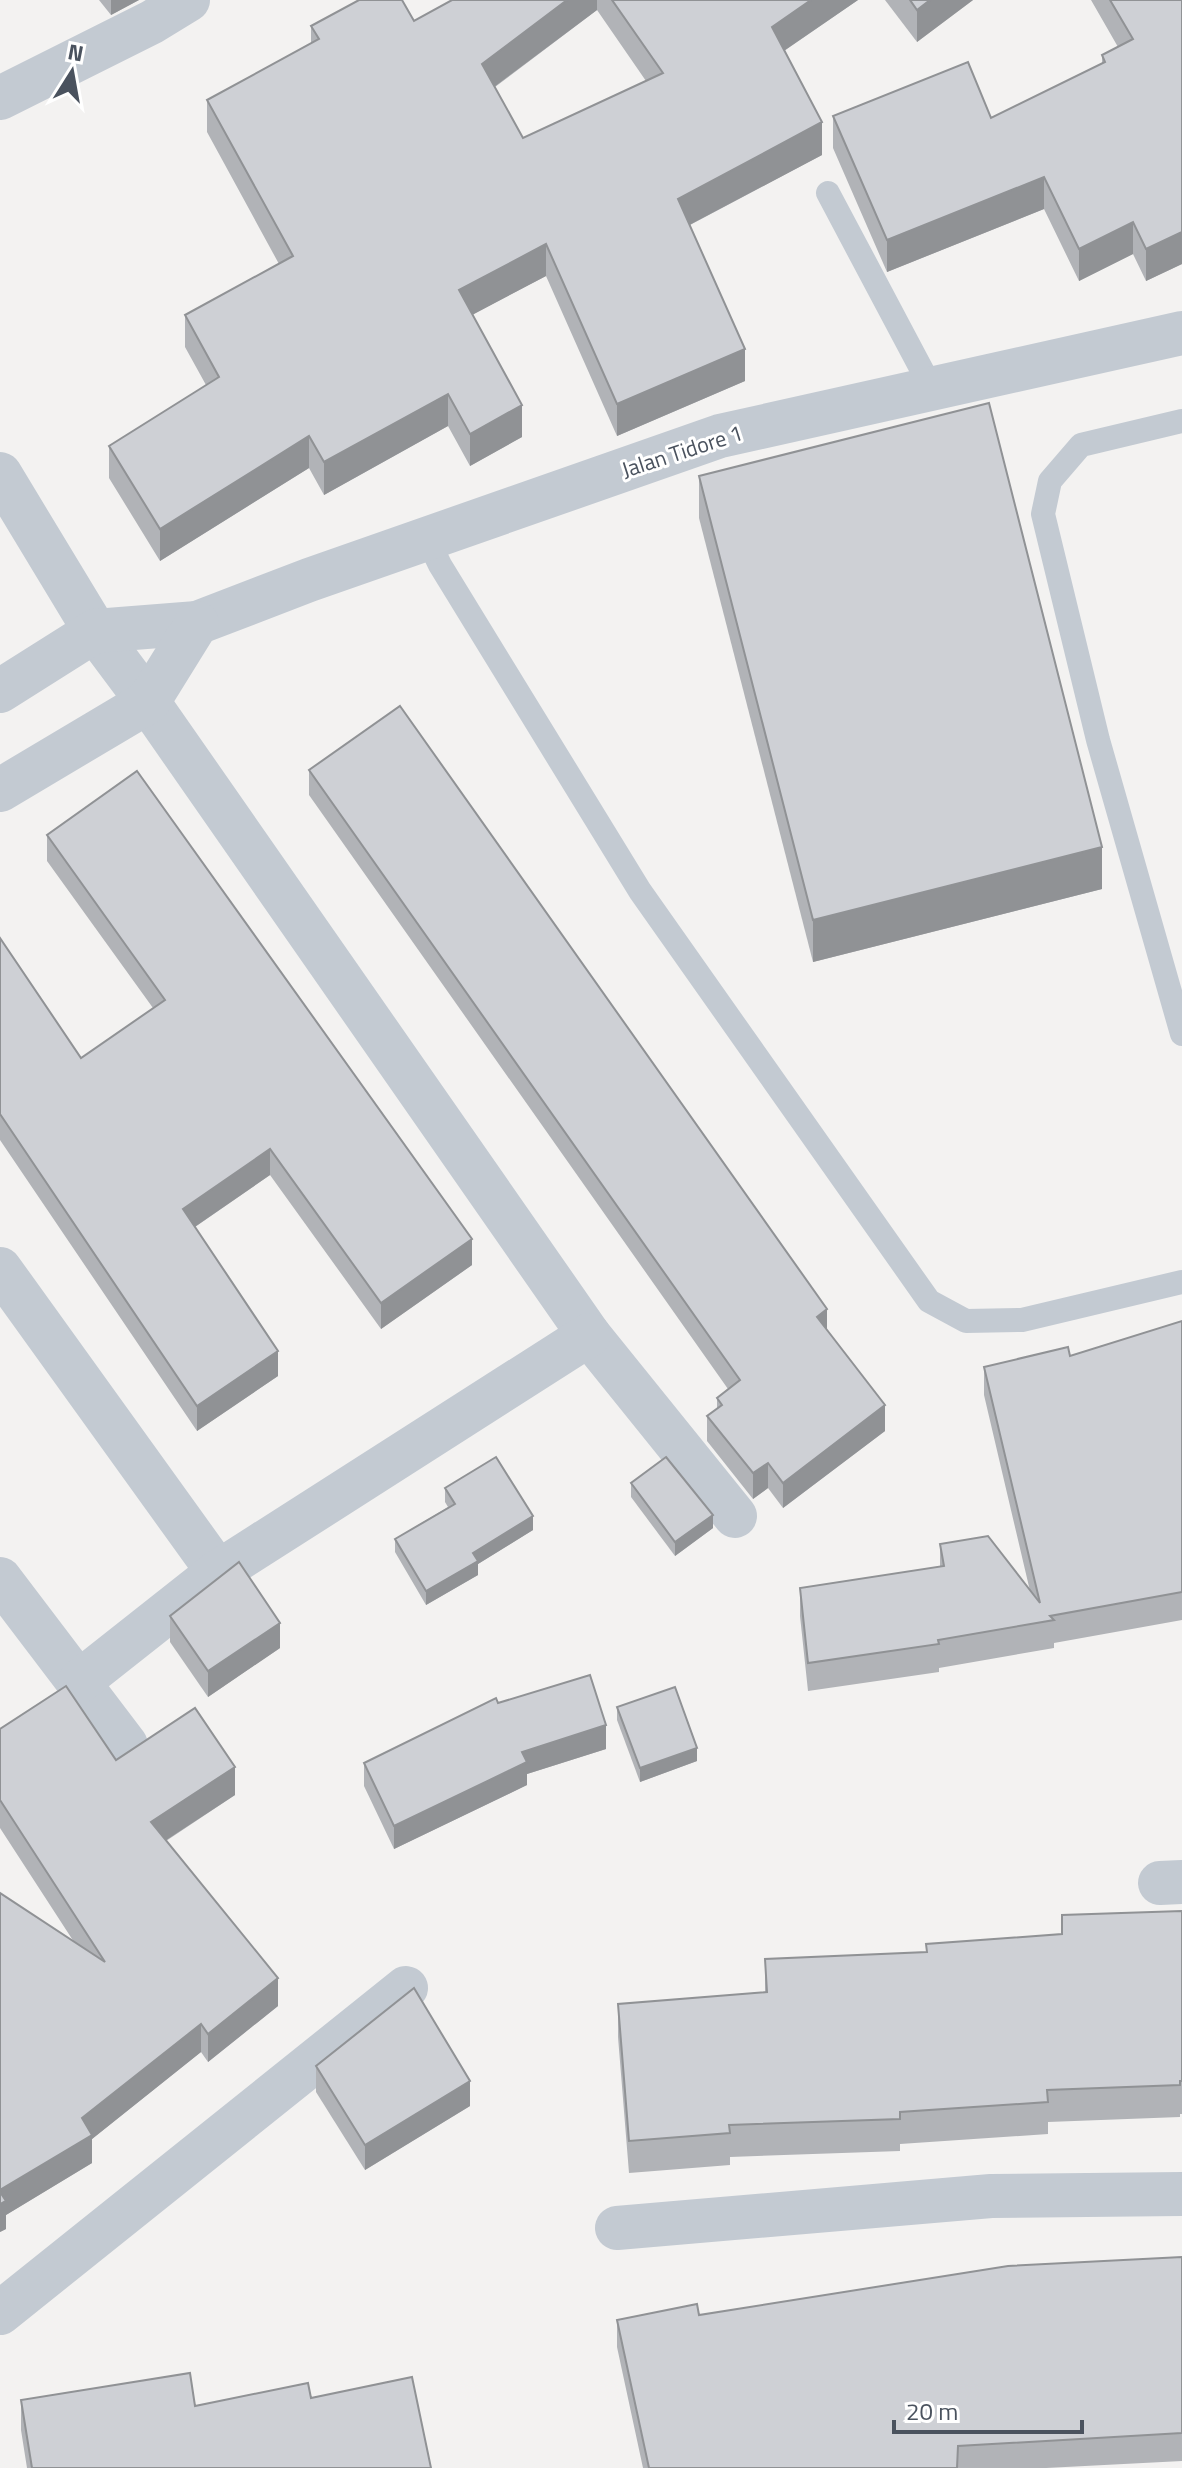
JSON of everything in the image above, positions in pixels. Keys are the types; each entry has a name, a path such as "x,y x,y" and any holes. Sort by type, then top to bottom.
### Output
{"street":[{"path":"0,98 152,22 188,0"},
{"name":"Jalan Tidore 1","path":"95,631 197,623 427,538 720,436 1182,333"},
{"path":"0,474 95,631 148,702 589,1335 735,1516"},
{"path":"0,790 148,702 197,623"},
{"path":"0,691 95,631"},
{"path":"0,1269 218,1572"},
{"path":"80,1681 218,1572 589,1335"},
{"path":"0,1579 126,1745"},
{"path":"0,2313 406,1988"},
{"path":"617,2228 991,2196 1182,2194"}],"lane":[{"path":"828,193 932,389"},
{"path":"1182,421 1081,445 1050,481 1043,514 1098,740 1182,1034"},
{"path":"427,538 640,891 929,1301 966,1321 1022,1320 1182,1282"}],"building":[{"path":"359,0 402,0 414,21 452,0 567,0 482,64 523,138 663,73 612,0 811,0 772,27 822,122 678,199 745,349 617,404 546,244 459,290 522,405 470,434 448,394 324,462 309,436 160,529 109,446 219,377 185,315 293,256 207,100 319,39 311,26"},
{"path":"910,0 930,0 917,10"},
{"path":"1110,0 1182,0 1182,232 1146,249 1133,222 1079,249 1044,177 887,240 833,116 968,62 991,118 1105,62 1102,55 1133,39"},
{"path":"989,403 1102,847 813,920 699,476"},
{"path":"400,706 827,1309 817,1317 885,1405 783,1483 768,1463 753,1473 707,1416 722,1405 717,1398 740,1380 309,770"},
{"path":"137,771 472,1239 381,1303 270,1149 183,1209 278,1351 197,1406 0,1114 0,938 81,1058 165,1000 47,835"},
{"path":"1182,1321 1182,1592 1050,1616 1054,1620 938,1640 939,1644 808,1663 800,1588 944,1566 940,1544 988,1536 1040,1603 984,1367 1068,1347 1070,1356"},
{"path":"496,1457 533,1516 473,1553 478,1561 426,1591 395,1539 455,1504 445,1488"},
{"path":"666,1457 713,1515 675,1542 631,1483"},
{"path":"239,1562 280,1623 208,1671 170,1616"},
{"path":"590,1675 606,1725 522,1752 527,1762 394,1826 364,1763 496,1698 498,1703"},
{"path":"66,1686 116,1760 195,1708 235,1767 151,1822 278,1978 208,2034 201,2024 82,2118 92,2135 0,2190 0,1893 105,1962 0,1800 0,1729"},
{"path":"675,1687 697,1748 640,1768 617,1707"},
{"path":"1182,1911 1180,2085 1047,2090 1048,2102 900,2112 900,2119 729,2125 730,2133 629,2141 618,2004 767,1992 765,1959 927,1952 926,1944 1062,1934 1062,1915"},
{"path":"414,1988 470,2081 365,2145 316,2066"},
{"path":"1182,2257 1182,2433 958,2446 957,2468 649,2468 617,2320 697,2304 699,2315 1008,2266"},
{"path":"190,2373 195,2406 308,2383 311,2398 412,2377 431,2468 32,2468 21,2400"}]}
